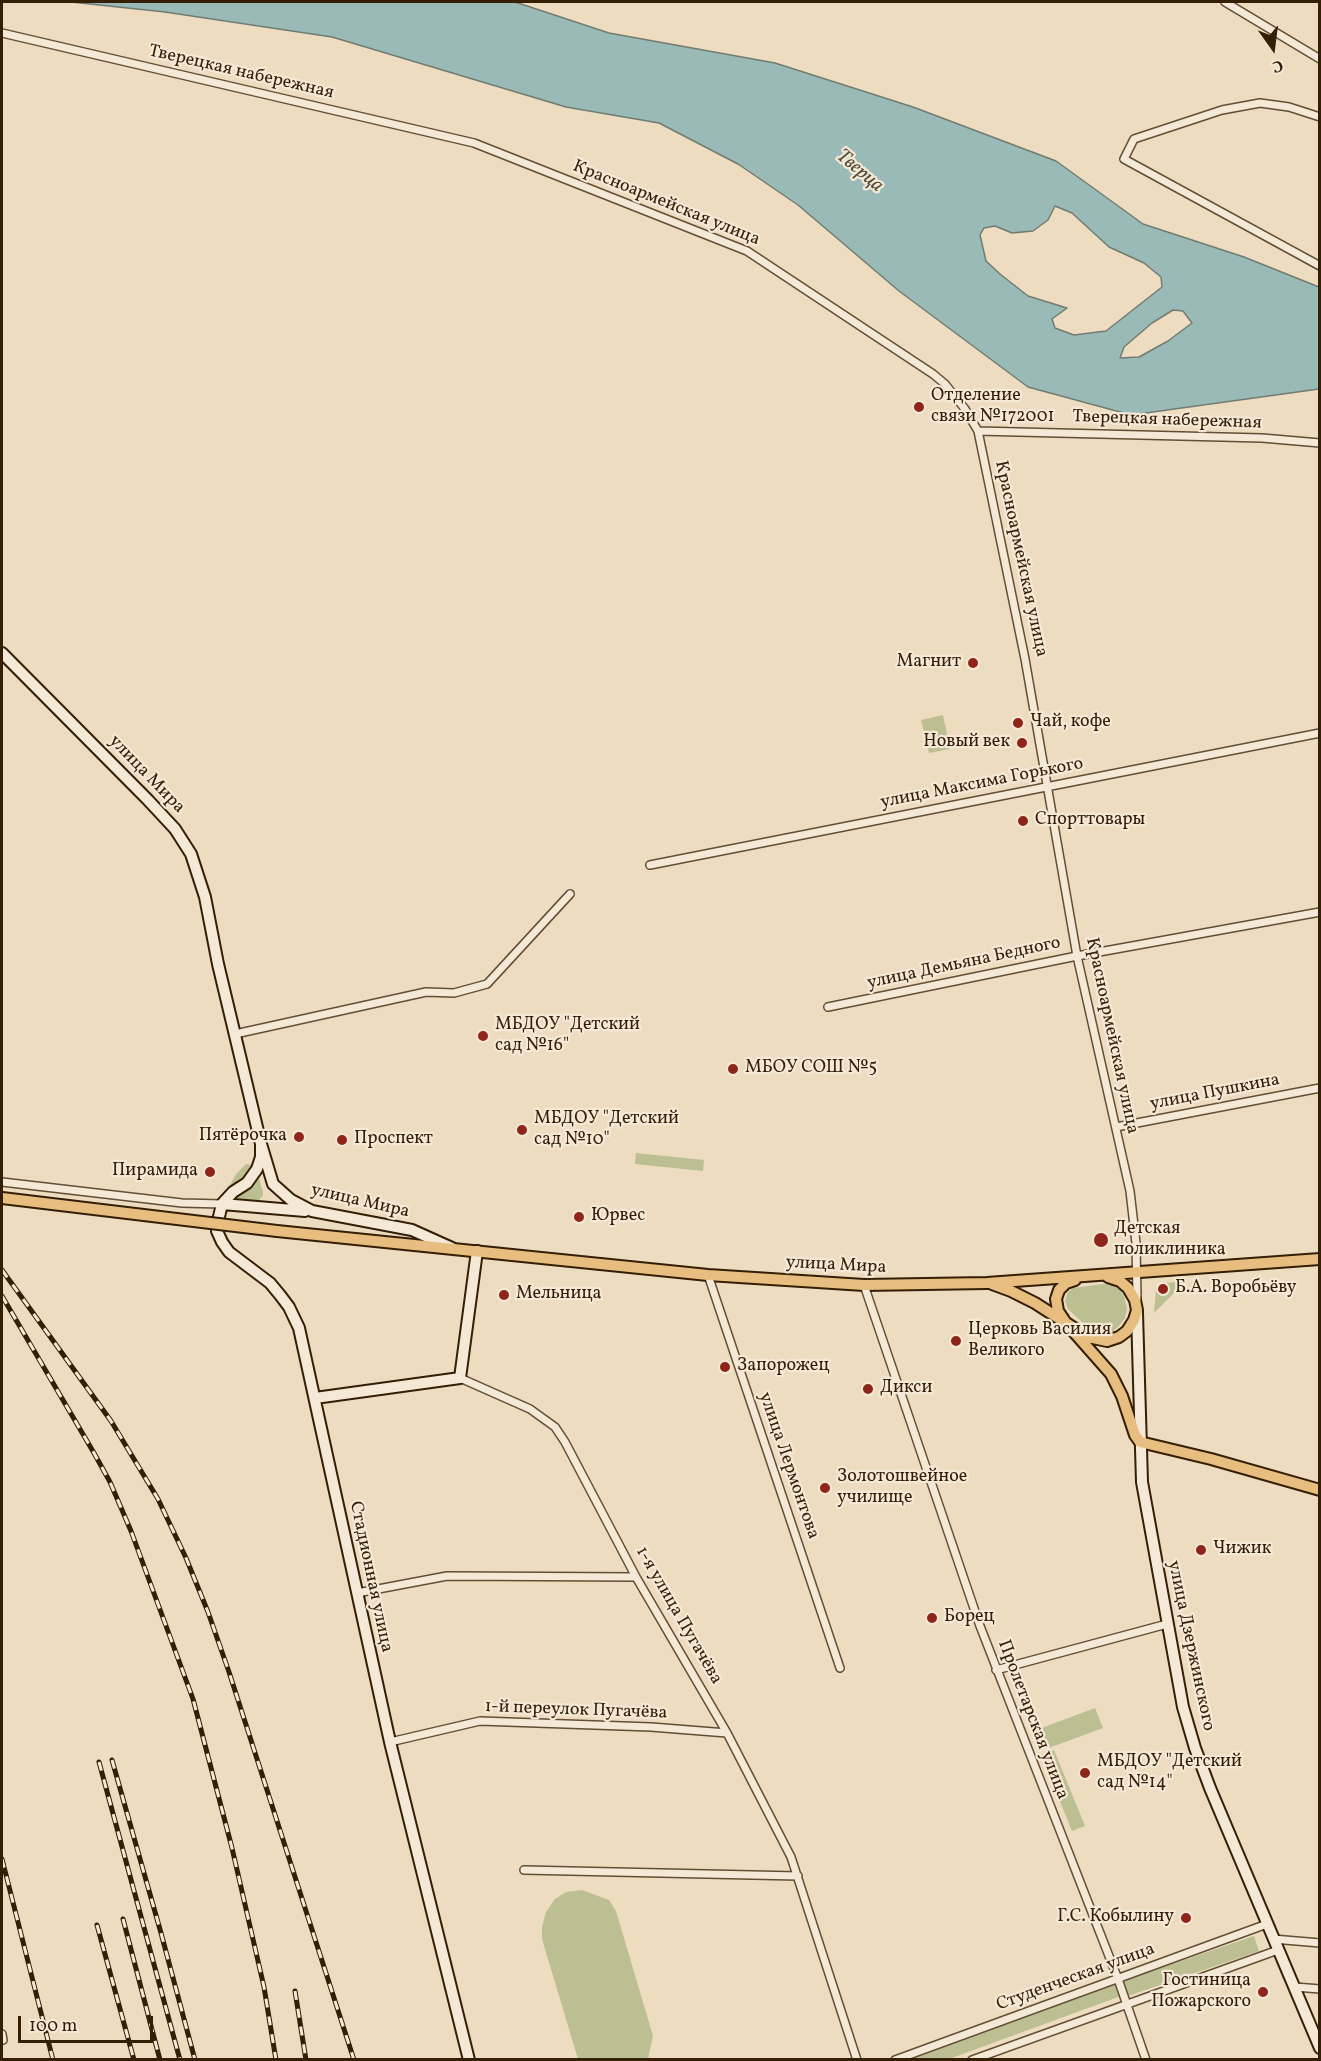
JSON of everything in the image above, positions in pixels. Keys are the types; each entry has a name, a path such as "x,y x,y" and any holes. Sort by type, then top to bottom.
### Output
{"main road":[{"path":"2,1197 276,1231 454,1249"},
{"name":"улица Мира","path":"454,1249 708,1275 864,1286 1093,1276"},
{"path":"1320,1259 1093,1276 1068,1282 1058,1293 1056,1299 1057,1309 1070,1327 1115,1380 1140,1442 1211,1459 1320,1490"},
{"path":"1070,1327 1094,1340 1110,1341 1127,1331 1136,1310 1133,1295 1124,1284 1112,1278 1093,1276"},
{"name":"улица Мира","path":"987,1282 1035,1303 1070,1327"}],"street":[{"path":"1225,2 1320,60"},
{"name":"Тверецкая набережная","path":"2,33 474,143"},
{"path":"1320,117 1289,107 1260,103 1222,110 1134,139 1124,159 1320,266"},
{"name":"Красноармейская улица","path":"474,143 747,251 933,374 945,384 965,409 978,431 1025,659 1077,956 1130,1191 1136,1243 1136,1310"},
{"name":"Тверецкая набережная","path":"978,431 1262,438 1320,443"},
{"name":"улица Мира","path":"2,653 148,800 175,829 186,845 195,864 205,897 218,964 261,1144 273,1184 291,1200 312,1211 412,1230 454,1249"},
{"name":"улица Максима Горького","path":"650,865 1320,733"},
{"path":"235,1034 426,992 454,993 487,984 570,894"},
{"name":"улица Демьяна Бедного","path":"828,1007 1077,956 1320,912"},
{"name":"улица Пушкина","path":"1116,1127 1320,1088"},
{"path":"247,1183 259,1165 261,1144"},
{"path":"222,1204 233,1192 247,1183 260,1180 273,1184"},
{"path":"2,1182 182,1203 312,1211"},
{"name":"Стадионная улица","path":"222,1204 217,1225 219,1237 229,1252 270,1283 289,1307 301,1336 390,1742 469,2060"},
{"path":"315,1398 460,1378 477,1251"},
{"name":"улица Лермонтова","path":"708,1275 840,1668"},
{"name":"Пролетарская улица","path":"864,1286 996,1670 1118,1978 1146,2060"},
{"name":"улица Дзержинского","path":"1136,1310 1142,1482 1183,1707 1207,1782 1320,2048"},
{"name":"1-я улица Пугачёва","path":"460,1378 530,1409 555,1427 565,1442 636,1577 728,1733 791,1857 858,2060"},
{"path":"357,1593 447,1576 636,1577"},
{"path":"996,1670 1167,1624"},
{"name":"1-й переулок Пугачёва","path":"390,1742 480,1721 651,1727 728,1733"},
{"path":"524,1870 798,1876"},
{"name":"Студенческая улица","path":"895,2060 1267,1924"},
{"path":"1273,1939 1320,1943"},
{"path":"972,2060 1278,1950"},
{"path":"1295,1988 1320,1989"}],"green space":[{"path":"943,715 950,749 929,753 921,720"},
{"path":"636,1153 704,1160 703,1171 635,1164"},
{"path":"246,1164 256,1168 263,1196 254,1202 228,1200 227,1191 230,1185 236,1174"},
{"path":"1186,1281 1154,1313 1156,1290 1165,1283"},
{"path":"1103,1284 1119,1289 1124,1296 1127,1309 1125,1318 1119,1326 1113,1331 1101,1333 1085,1325 1068,1309 1065,1301 1068,1292 1073,1288"},
{"path":"1095,1708 1103,1728 1046,1749 1039,1729"},
{"path":"1054,1750 1085,1826 1072,1831 1041,1755"},
{"path":"582,1890 609,1900 616,1911 653,2036 648,2059 578,2059 542,1939 542,1927 546,1912 555,1899 566,1892"},
{"path":"1254,1936 1259,1951 1128,1996 1123,1981"},
{"path":"1116,1982 1121,1996 949,2059 904,2060"}],"water":[{"name":"Тверца","path":"71,2 515,2 609,33 775,63 913,107 1056,161 1143,224 1244,257 1319,287 1319,389 1131,415 1028,387 899,291 798,205 738,164 659,123 566,107 332,37 165,12","holes":["1055,206 1072,213 1109,247 1144,263 1161,277 1162,287 1106,331 1074,335 1055,328 1052,319 1067,308 1028,296 986,261 980,235 984,228 995,226 1012,233 1033,231 1048,220","1173,310 1183,311 1192,323 1168,341 1139,357 1120,358 1124,347 1152,323"]}],"railway":[{"path":"2,1270 111,1421 158,1499 186,1558 229,1672 354,2060"},
{"path":"2,1296 110,1482 131,1531 193,1699 232,1848 264,1987 276,2060"},
{"path":"112,1760 195,2060"},
{"path":"99,1762 180,2060"},
{"path":"2,1859 53,2060"},
{"path":"123,1919 160,2060"},
{"path":"97,1925 134,2060"},
{"path":"295,1991 306,2060"}],"place":[{"name":"Отделение связи №172001","path":"919,407"},
{"name":"Магнит","path":"973,663"},
{"name":"Чай, кофе","path":"1018,723"},
{"name":"Новый век","path":"1022,743"},
{"name":"Спорттовары","path":"1023,821"},
{"name":"МБДОУ \"Детский сад №16\"","path":"483,1036"},
{"name":"МБОУ СОШ №5","path":"733,1069"},
{"name":"МБДОУ \"Детский сад №10\"","path":"522,1130"},
{"name":"Пятёрочка","path":"299,1137"},
{"name":"Проспект","path":"342,1140"},
{"name":"Пирамида","path":"210,1172"},
{"name":"Юрвес","path":"579,1217"},
{"name":"Детская поликлиника","path":"1101,1240"},
{"name":"Б.А. Воробьёву","path":"1163,1289"},
{"name":"Мельница","path":"504,1295"},
{"name":"Церковь Василия Великого","path":"956,1341"},
{"name":"Запорожец","path":"725,1367"},
{"name":"Дикси","path":"868,1389"},
{"name":"Золотошвейное училище","path":"825,1488"},
{"name":"Чижик","path":"1201,1550"},
{"name":"Борец","path":"932,1618"},
{"name":"МБДОУ \"Детский сад №14\"","path":"1085,1773"},
{"name":"Г.С. Кобылину","path":"1186,1918"},
{"name":"Гостиница Пожарского","path":"1263,1992"}]}
